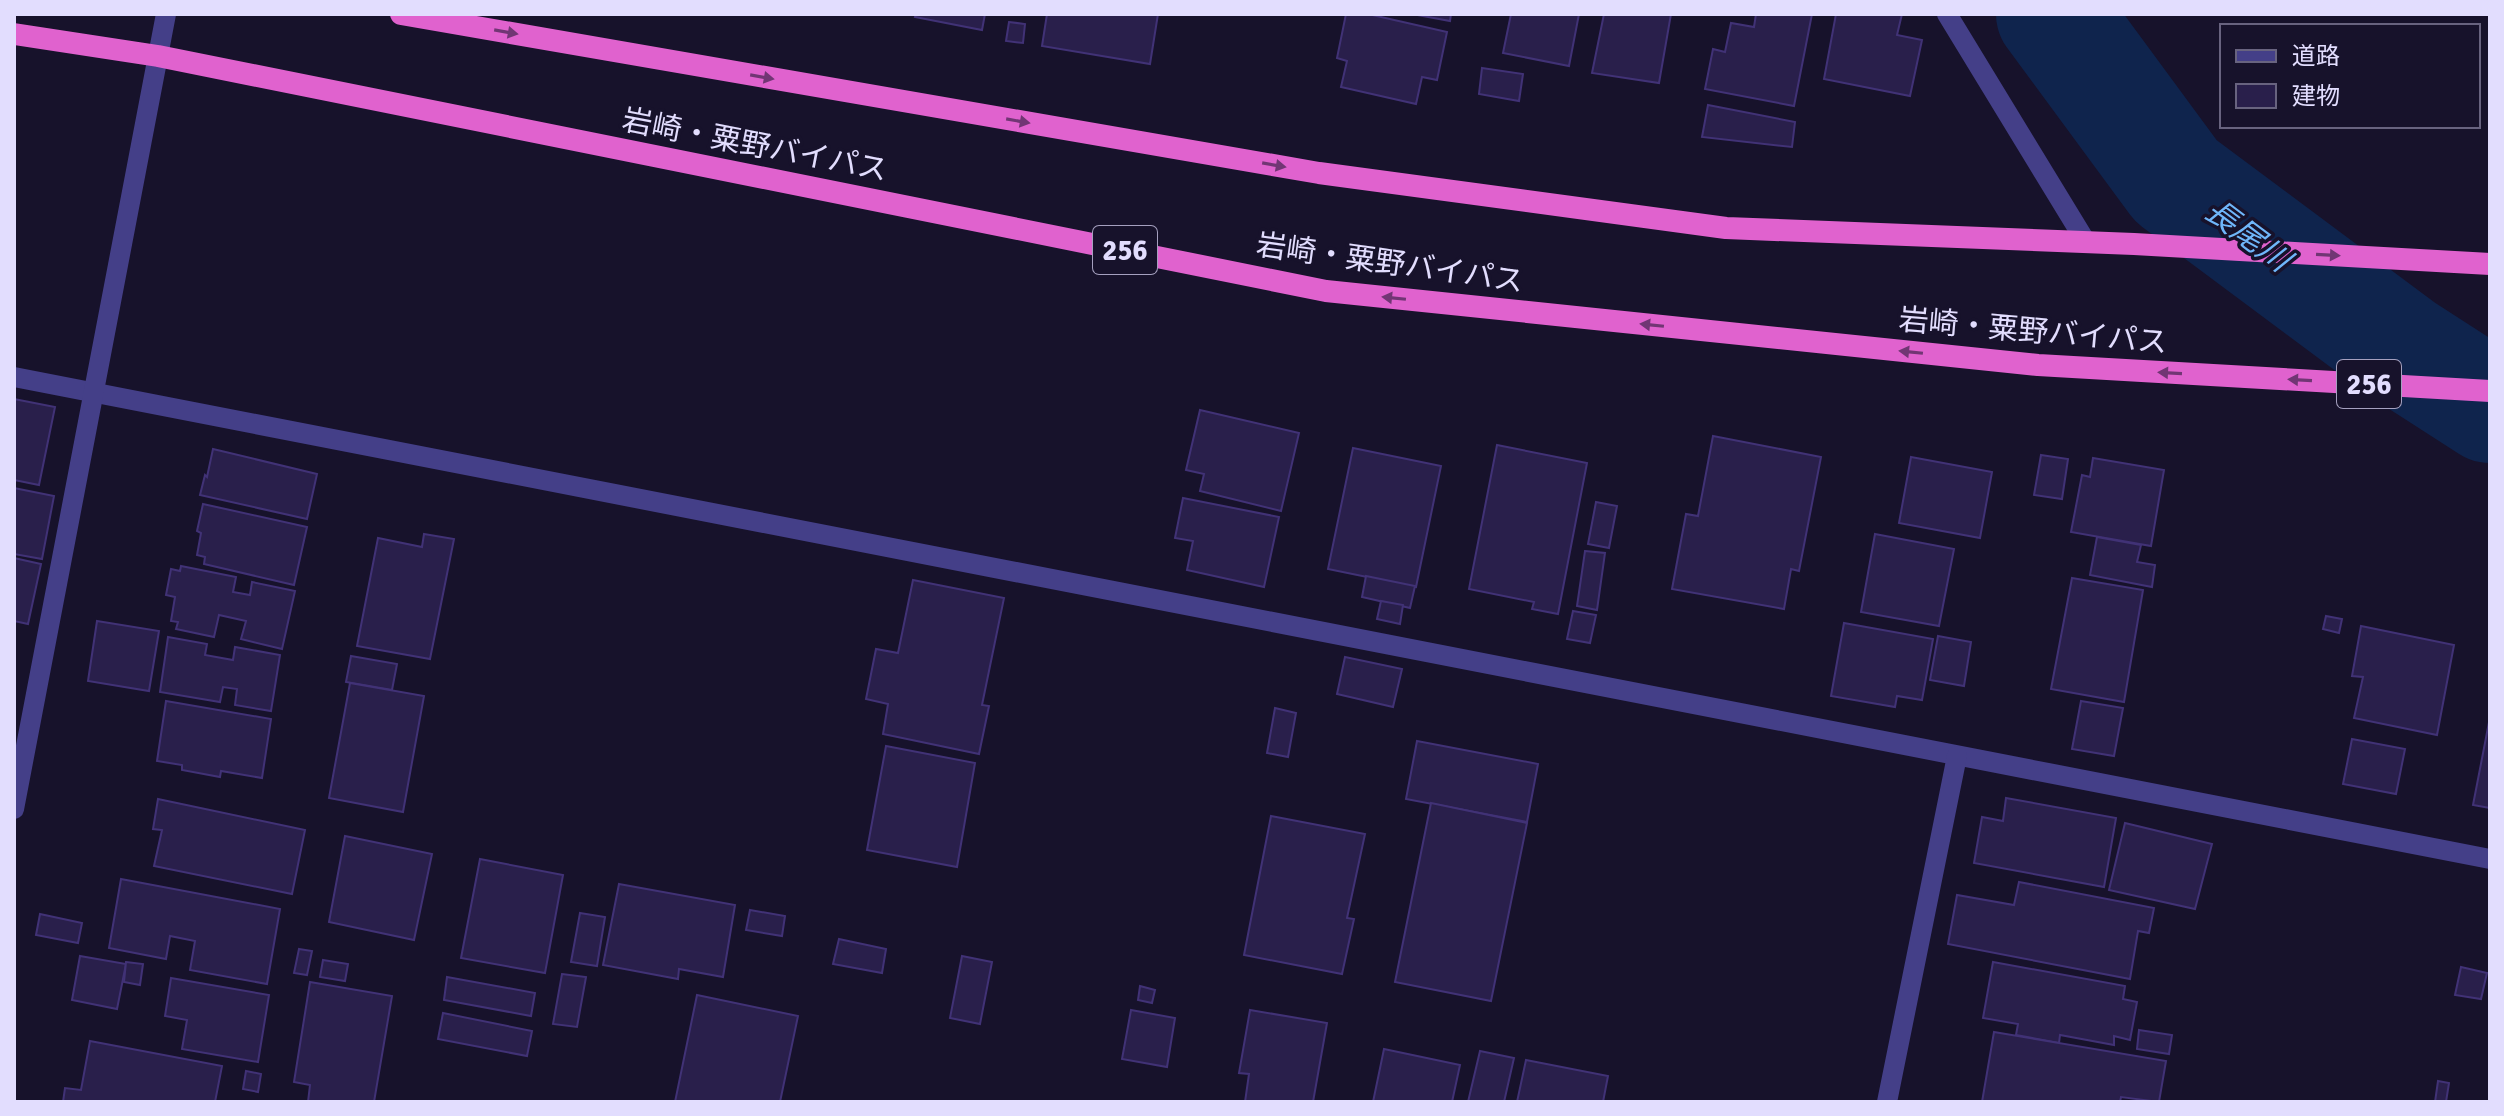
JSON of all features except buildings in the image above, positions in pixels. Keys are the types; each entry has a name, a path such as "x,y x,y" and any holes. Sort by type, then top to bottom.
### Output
{"highway":[{"path":"401,14 1366,180 1726,228 2086,242 2490,264"},
{"name":"岩崎・粟野バイパス","path":"14,34 158,56 1326,291 2038,365 2490,391"}],"street":[{"path":"14,809 166,14"},
{"path":"1947,14 2086,242"},
{"path":"14,377 2490,859"},
{"path":"1887,1102 1957,756"}],"waterway":[{"name":"長尾川","path":"2053,14 2176,181 2403,350 2490,406"}]}
